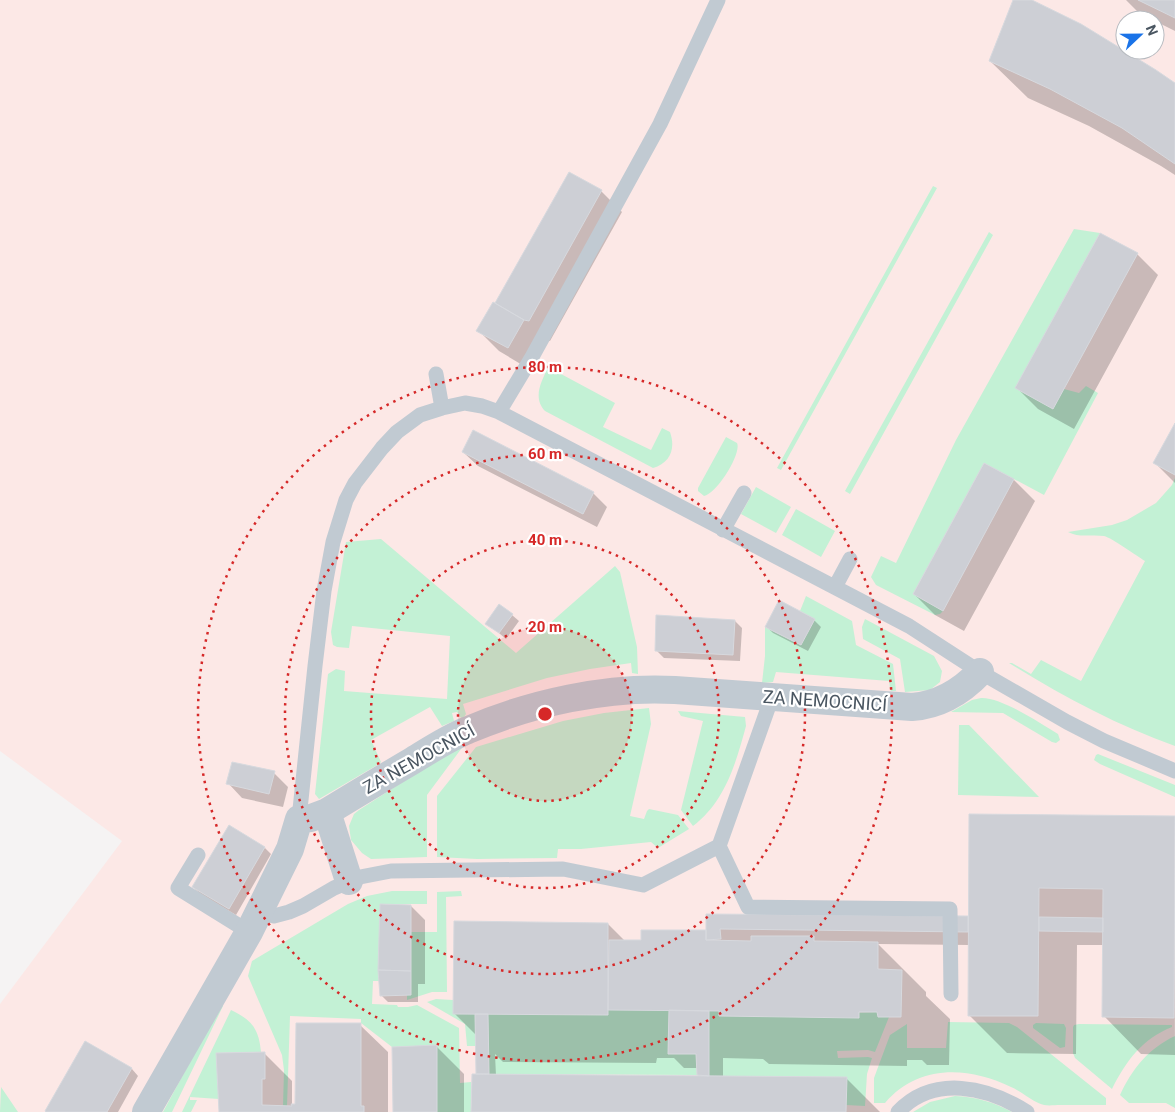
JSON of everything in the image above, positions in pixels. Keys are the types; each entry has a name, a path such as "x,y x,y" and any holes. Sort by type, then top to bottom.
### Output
{"street":[{"name":"ZA NEMOCNICÍ","path":"300,819 327,812 467,730 558,701 611,691 641,688 901,707 921,706 946,698 969,684 980,672"},
{"path":"327,812 349,881"},
{"path":"146,1112 254,922 290,849 300,819"}],"lane":[{"path":"499,412 532,357 660,124 718,0"},
{"path":"436,374 442,408"},
{"path":"300,819 324,591 333,542 346,500 375,456 397,432 420,415 465,403 499,412 835,587 867,606 909,626 980,672 1067,722 1104,741 1175,771"},
{"path":"723,530 744,493"},
{"path":"835,587 850,560"},
{"path":"198,855 178,888 254,922 296,910 334,888 360,877 392,872 563,869 643,885 719,846 772,697"},
{"path":"719,846 748,907 950,909 951,994"},
{"path":"898,1112 911,1100 924,1093 936,1089 967,1088 991,1093 1027,1112"}],"shaded area":[{"path":"0,0 1175,0 1175,1112 0,1112 0,1004 122,841 0,751"}],"green space":[{"path":"933,186 937,188 781,470 777,468"},
{"path":"1074,229 1100,233 1016,388 1064,389 1079,393 1086,386 1098,393 1044,495 984,463 913,594 943,611 935,615 876,585 871,577 881,556 896,563 956,440"},
{"path":"989,232 993,235 850,494 845,491"},
{"path":"548,367 615,403 603,427 651,450 662,428 670,432 672,450 664,463 653,468 545,411 539,400 539,389"},
{"path":"726,437 737,443 736,455 721,481 709,494 704,496 698,491 698,488"},
{"path":"1175,478 1175,746 1132,729 1090,709 1048,687 1009,663 1031,674 1041,660 1081,681 1145,561 1108,537 1068,532 1112,525 1127,520 1156,503 1172,485"},
{"path":"756,487 791,507 776,533 741,514"},
{"path":"796,509 835,531 821,557 782,535"},
{"path":"381,539 516,653 615,566 620,572 637,647 638,674 632,673 631,663 547,678 463,704 466,714 464,717 461,718 457,712 452,713 454,721 442,726 430,707 371,740 381,762 319,799 315,794 328,674 336,669 345,671 344,691 447,699 450,636 352,626 349,648 333,645 331,632 346,542"},
{"path":"806,596 852,621 856,645 893,664 896,691 891,691 889,681 776,672 773,682 762,683 765,656 765,627 801,645 815,619 800,611"},
{"path":"865,619 934,656 942,671 940,682 930,690 905,692 900,659 863,639 862,627"},
{"path":"981,698 1009,706 1058,734 1060,740 1056,743 1052,742 1003,713 951,712 972,700"},
{"path":"649,708 651,724 630,816 644,819 649,809 678,815 689,829 658,848 651,842 581,849 558,849 557,858 477,859 437,857 437,796 476,747 563,721 604,713"},
{"path":"678,711 745,717 746,726 728,781 713,805 693,826 681,810 703,721 681,716"},
{"path":"959,725 969,725 1039,797 958,795"},
{"path":"464,745 427,795 427,857 371,859 362,853 351,840 349,826 354,814 429,765"},
{"path":"1098,754 1175,785 1175,797 1100,764 1094,760"},
{"path":"392,891 427,891 427,904 380,904 379,981 373,981 372,1004 397,1005 398,1007 417,1005 459,1028 460,1083 471,1082 471,1112 437,1112 437,1046 392,1047 361,1023 361,1019 290,1016 287,1106 283,1106 284,1070 282,1055 248,976 252,961 348,904 367,896"},
{"path":"461,891 462,896 446,897 447,992 432,992 407,1000 407,995 411,995 411,932 437,932 437,892"},
{"path":"436,999 453,1000 475,1014 476,1046 467,1046 465,1024 427,1002"},
{"path":"221,1004 223,1006 172,1112 163,1112"},
{"path":"231,1010 253,1026 258,1037 261,1052 217,1053 219,1099 190,1097 190,1100 197,1100 191,1112 182,1112"},
{"path":"608,1010 669,1010 668,1054 696,1054 697,1075 489,1074 488,1014 608,1015"},
{"path":"709,1011 719,1011 719,1016 877,1012 878,1017 889,1017 875,1052 868,1050 837,1051 838,1058 872,1058 867,1074 865,1106 846,1105 846,1077 709,1076"},
{"path":"948,1022 1009,1023 1017,1027 1106,1098 1106,1105 1044,1105 995,1080 978,1075 944,1072 928,1075 913,1081 898,1090 885,1103 874,1103 874,1078 890,1035 907,1024 907,1048 946,1048"},
{"path":"1036,1023 1064,1024 1066,1028 1065,1047 1060,1048 1033,1028 1033,1025"},
{"path":"1079,1024 1172,1025 1172,1027 1152,1038 1136,1052 1123,1069 1112,1089 1075,1058 1073,1053 1073,1027"},
{"path":"1175,1036 1175,1108 1166,1103 1129,1103 1120,1095 1130,1076 1149,1053"},
{"path":"1,1087 18,1112 0,1112"},
{"path":"955,1096 985,1101 1012,1112 913,1112 930,1102"}],"building":[{"path":"1013,0 1032,0 1081,24 1115,45 1115,60 1140,60 1175,83 1175,164 1122,128 1050,89 989,61"},
{"path":"1138,0 1175,0 1175,18 1165,13 1165,10 1159,10"},
{"path":"569,172 602,190 529,321 524,320 495,303"},
{"path":"1100,233 1138,253 1053,409 1015,388"},
{"path":"493,302 524,320 508,348 476,331"},
{"path":"1175,423 1175,475 1153,463"},
{"path":"473,430 594,492 583,514 462,452"},
{"path":"984,463 1014,479 943,611 913,594"},
{"path":"779,600 815,619 801,645 765,627"},
{"path":"499,604 513,614 499,633 485,624"},
{"path":"656,615 735,620 733,655 655,651"},
{"path":"232,762 275,771 269,794 226,784"},
{"path":"969,814 1175,816 1174,1018 1102,1017 1103,889 1039,888 1038,1016 968,1016"},
{"path":"229,825 265,847 229,909 192,887"},
{"path":"380,904 411,905 411,971 378,970"},
{"path":"706,914 968,916 968,932 720,929 721,939 706,940"},
{"path":"1039,917 1103,918 1103,932 1039,931"},
{"path":"454,921 608,923 608,1015 453,1014"},
{"path":"641,930 706,930 706,940 751,941 751,936 814,936 814,941 878,942 878,969 902,970 901,1017 878,1017 877,1012 859,1012 859,1018 719,1016 719,1011 608,1010 609,940 641,940"},
{"path":"378,970 411,971 411,995 380,996"},
{"path":"669,1010 709,1011 709,1076 697,1075 696,1054 668,1054"},
{"path":"475,1014 488,1014 489,1074 476,1074"},
{"path":"296,1023 361,1023 361,1106 364,1106 364,1112 219,1112 216,1053 265,1052 265,1079 262,1079 262,1105 292,1106 291,1104 295,1104"},
{"path":"85,1041 132,1068 107,1112 46,1112 45,1111"},
{"path":"437,1045 437,1112 393,1112 392,1047"},
{"path":"472,1074 847,1077 846,1112 471,1112"}]}
